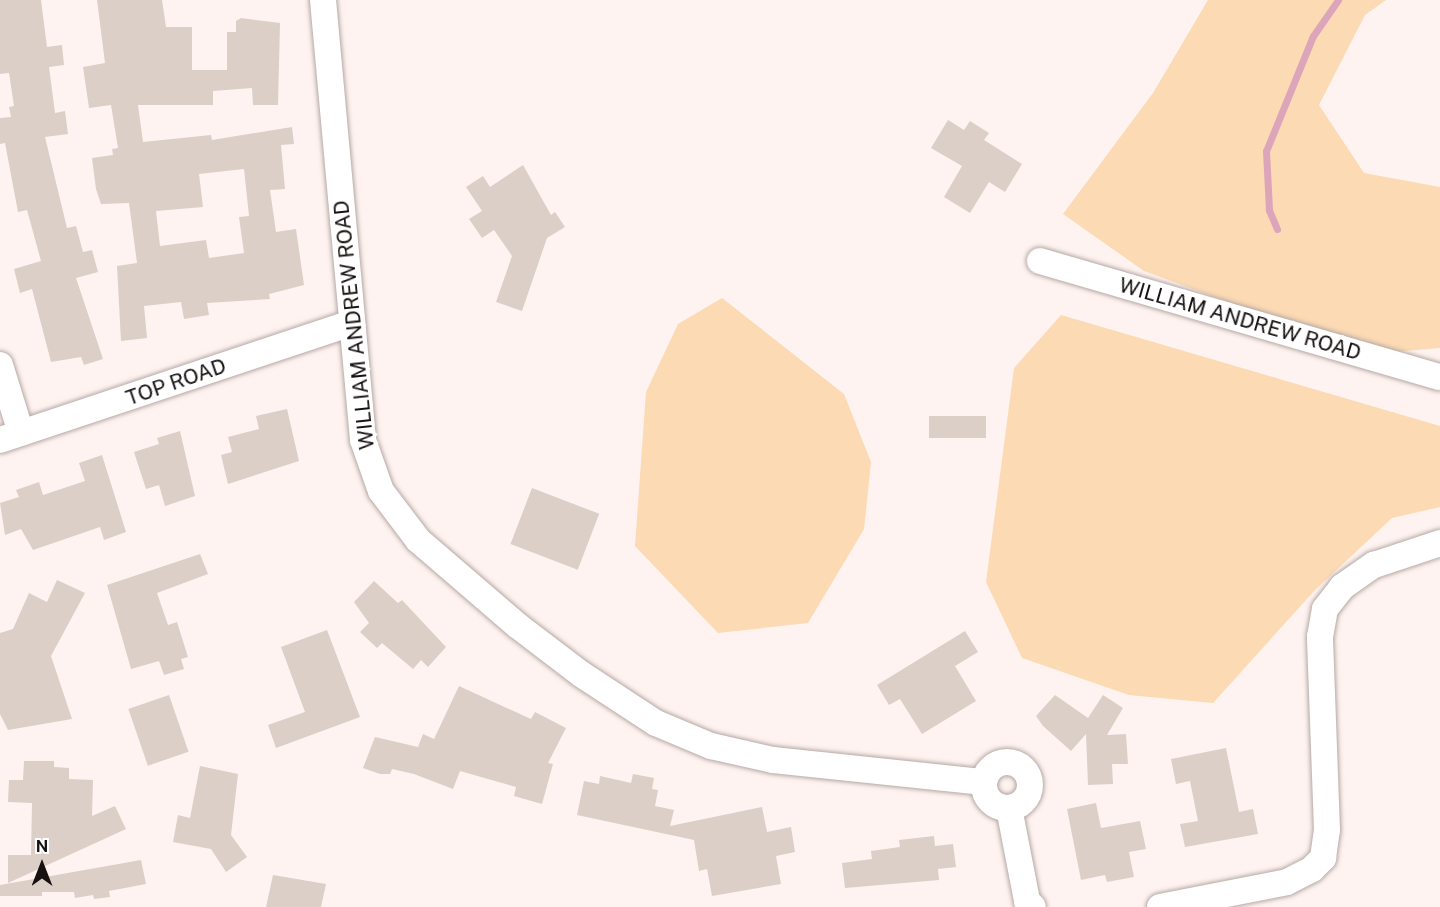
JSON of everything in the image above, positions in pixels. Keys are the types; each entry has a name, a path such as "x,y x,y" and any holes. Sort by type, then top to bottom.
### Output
{"street":[{"name":"WILLIAM ANDREW ROAD","path":"323,0 363,440 381,491 418,540 518,626 581,674 656,723 711,746 773,760 984,782"},
{"name":"WILLIAM ANDREW ROAD","path":"1040,261 1440,377"},
{"name":"TOP ROAD","path":"10,437 351,323"},
{"path":"0,365 10,437"},
{"path":"1160,907 1287,882 1312,869 1323,858 1326,830 1320,637 1325,609 1342,587 1374,565 1440,543"},
{"path":"1002,762 1011,762 1027,772 1030,781 1026,799 1009,808 990,801 984,782 993,766 1002,762"},
{"path":"1009,808 1027,901 1033,907"}],"shaded area":[{"path":"1208,0 1386,0 1365,15 1319,105 1364,173 1440,187 1440,348 1369,354 1144,271 1063,214 1153,93"},
{"path":"722,298 844,394 871,462 864,529 808,623 718,633 635,546 646,392 678,324"},
{"path":"1061,315 1440,426 1440,507 1392,518 1315,590 1213,703 1129,695 1022,658 986,582 1014,368"}],"building":[{"path":"0,0 41,0 47,47 62,45 64,65 49,67 55,113 65,111 68,134 45,137 67,228 76,226 83,252 92,250 98,272 76,278 103,359 84,365 81,357 51,362 32,289 20,293 14,269 41,261 27,210 18,212 5,143 0,144 0,118 11,117 9,107 14,106 9,73 0,74"},
{"path":"97,0 162,0 166,27 192,27 192,70 227,70 227,32 236,32 236,21 241,18 280,23 278,105 253,105 252,88 213,91 213,105 138,105 143,142 211,135 212,140 292,127 294,144 281,145 285,189 270,190 276,232 296,229 304,285 269,294 270,299 207,303 209,315 184,319 181,302 144,306 147,338 121,341 117,266 137,263 129,203 101,204 96,189 92,158 113,155 112,149 118,148 111,105 89,108 83,67 105,63","holes":["244,169 249,216 239,217 244,253 209,258 206,240 160,246 156,211 203,207 199,174"]},
{"path":"948,120 964,130 970,121 989,133 984,140 1022,164 1005,192 989,182 970,213 944,197 962,166 931,148"},
{"path":"523,165 551,215 555,212 565,227 547,238 522,311 496,302 512,256 494,230 482,238 469,219 482,211 466,187 483,176 490,187"},
{"path":"287,409 299,461 228,484 221,455 232,452 228,437 259,429 256,416"},
{"path":"929,416 986,416 986,438 929,438"},
{"path":"180,431 195,496 165,506 159,485 146,489 134,452 159,444 157,438"},
{"path":"102,455 126,532 104,540 100,527 33,550 21,529 5,535 0,503 19,497 16,490 39,482 43,495 85,481 79,463"},
{"path":"532,488 599,514 578,570 510,544"},
{"path":"200,554 208,574 157,593 168,625 177,622 188,657 181,659 184,669 164,675 159,661 131,669 107,585"},
{"path":"57,580 85,593 51,656 72,719 8,730 0,714 0,633 13,629 29,593 47,602"},
{"path":"374,581 398,603 402,600 446,647 428,667 421,660 413,669 382,643 377,648 360,632 369,623 354,602"},
{"path":"327,630 360,717 276,748 268,725 305,712 281,647"},
{"path":"965,631 978,652 955,666 976,701 922,734 900,699 889,705 877,685"},
{"path":"459,686 531,719 535,712 566,728 548,763 553,764 542,804 514,796 516,787 460,771 453,789 414,774 392,769 390,774 380,774 363,768 375,737 418,747 423,734 434,739"},
{"path":"169,695 189,752 148,766 128,709"},
{"path":"1055,695 1088,718 1103,695 1123,708 1107,735 1126,734 1128,764 1112,764 1113,784 1088,785 1086,734 1071,751 1043,726 1036,716"},
{"path":"1226,748 1239,812 1253,809 1258,834 1185,847 1180,824 1198,821 1190,781 1176,784 1171,759"},
{"path":"24,761 54,761 54,767 69,768 69,779 93,780 92,816 115,806 126,829 8,883 8,855 31,855 32,803 8,802 9,780 23,780"},
{"path":"200,766 238,774 231,835 247,857 226,872 211,849 173,842 178,815 190,818"},
{"path":"633,774 654,778 652,789 658,790 655,806 674,810 670,826 762,807 767,832 791,827 795,852 776,856 781,884 712,896 707,869 699,871 694,840 577,815 584,781 599,784 600,776 631,783"},
{"path":"1096,803 1101,828 1140,821 1146,849 1129,852 1134,877 1107,882 1105,875 1081,880 1067,809"},
{"path":"934,836 935,846 953,844 956,867 938,869 939,880 845,888 842,863 872,859 871,851 900,847 899,840"},
{"path":"141,860 146,884 109,891 110,897 94,899 93,895 75,898 74,892 42,892 42,896 0,896 0,885"},
{"path":"273,875 326,884 321,907 266,907"}],"waterway":[{"path":"1277,229 1269,210 1266,151 1313,36 1338,0"}]}
